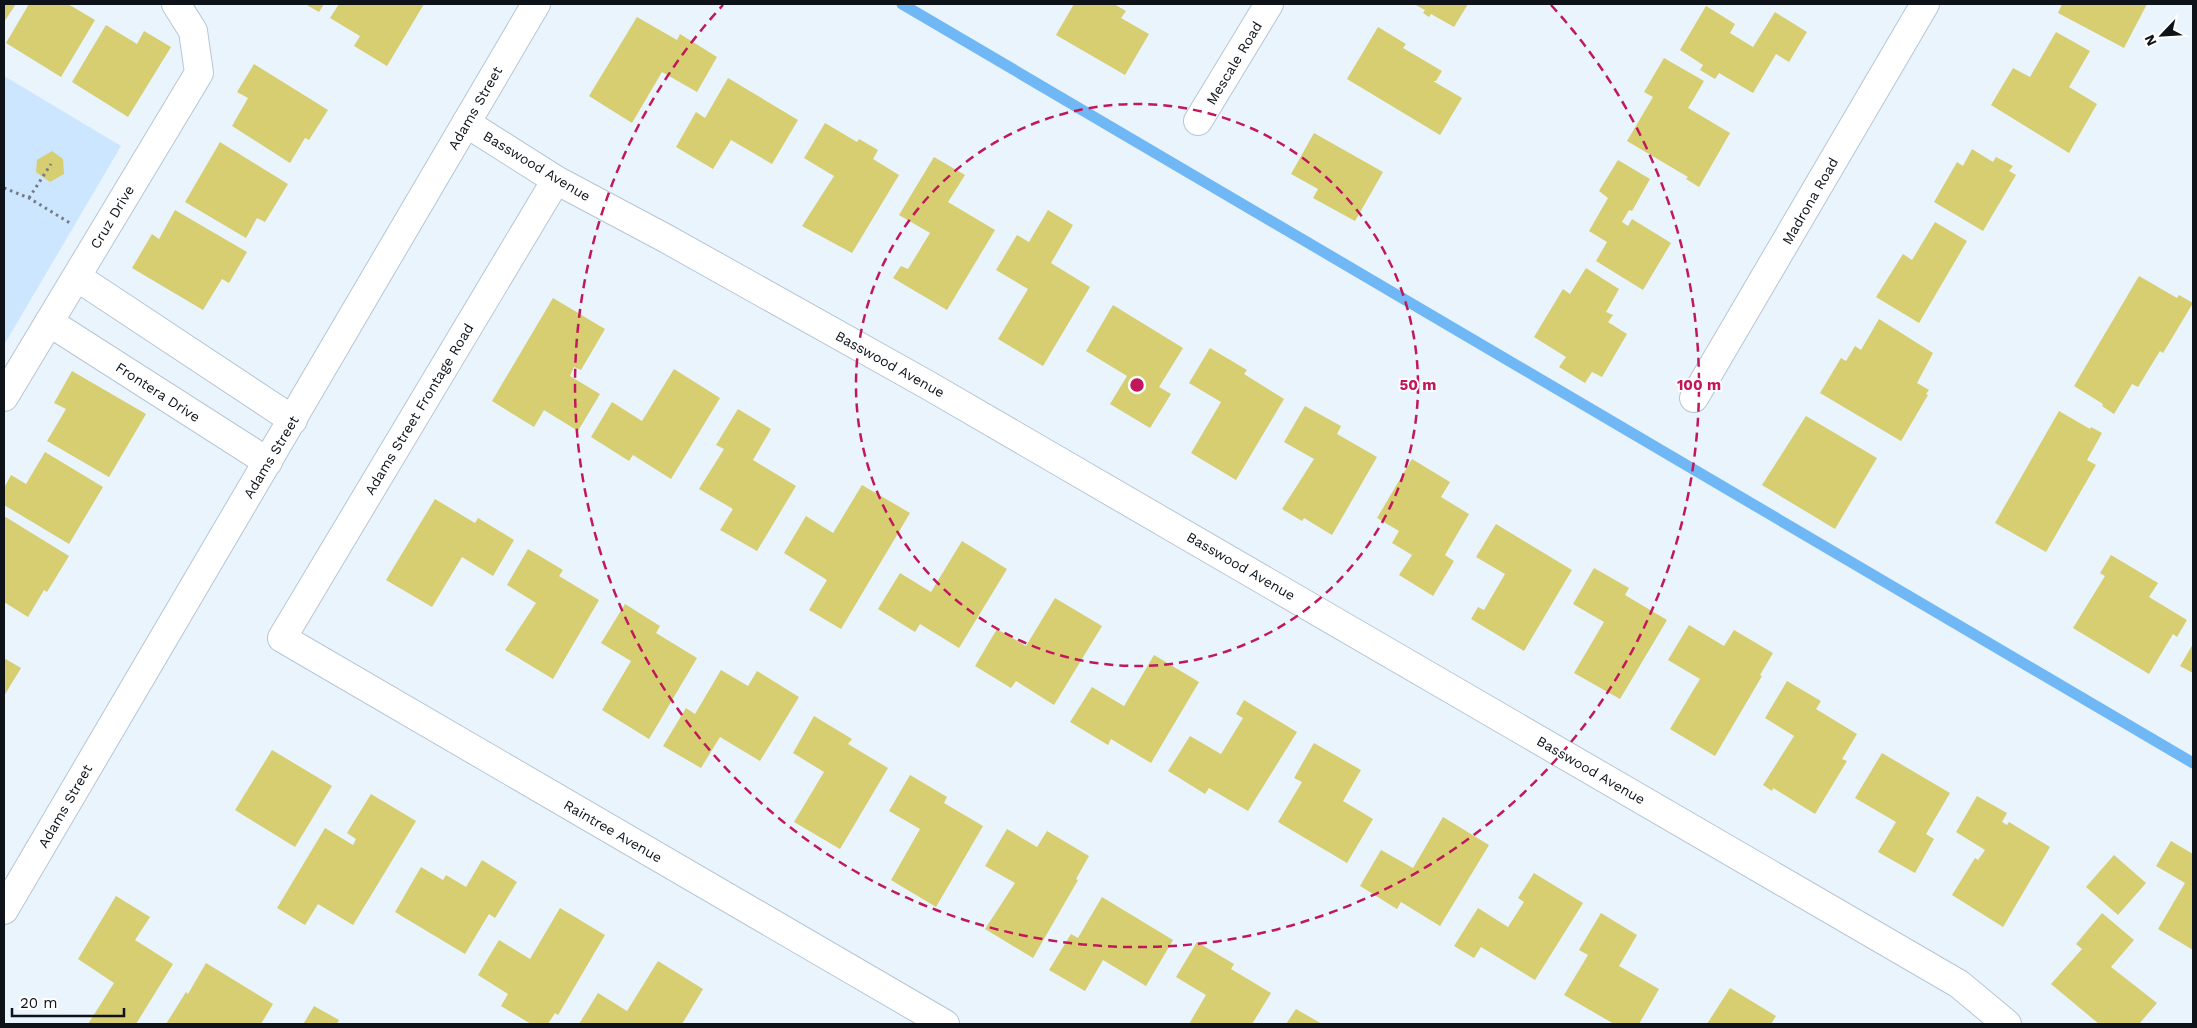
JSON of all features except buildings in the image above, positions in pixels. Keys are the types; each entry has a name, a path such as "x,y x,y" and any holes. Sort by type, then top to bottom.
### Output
{"street":[{"name":"Cruz Drive","path":"4,397 199,73 193,31 176,4"},
{"name":"Adams Street","path":"4,910 536,4"},
{"name":"Mescale Road","path":"1198,121 1269,4"},
{"name":"Madrona Road","path":"1694,398 1925,4"},
{"name":"Basswood Avenue","path":"466,123 556,180 665,238 926,384 1959,984 2007,1024"},
{"name":"Adams Street Frontage Road","path":"282,638 556,180"},
{"path":"77,277 293,420"},
{"name":"Frontera Drive","path":"49,322 268,462"},
{"name":"Raintree Avenue","path":"282,638 945,1024"}],"path":[{"path":"29,198 51,164"},
{"path":"4,188 29,198 98,240"}],"shaded area":[{"path":"4,76 121,146 4,345"}],"waterway":[{"path":"902,4 2193,763"}]}
